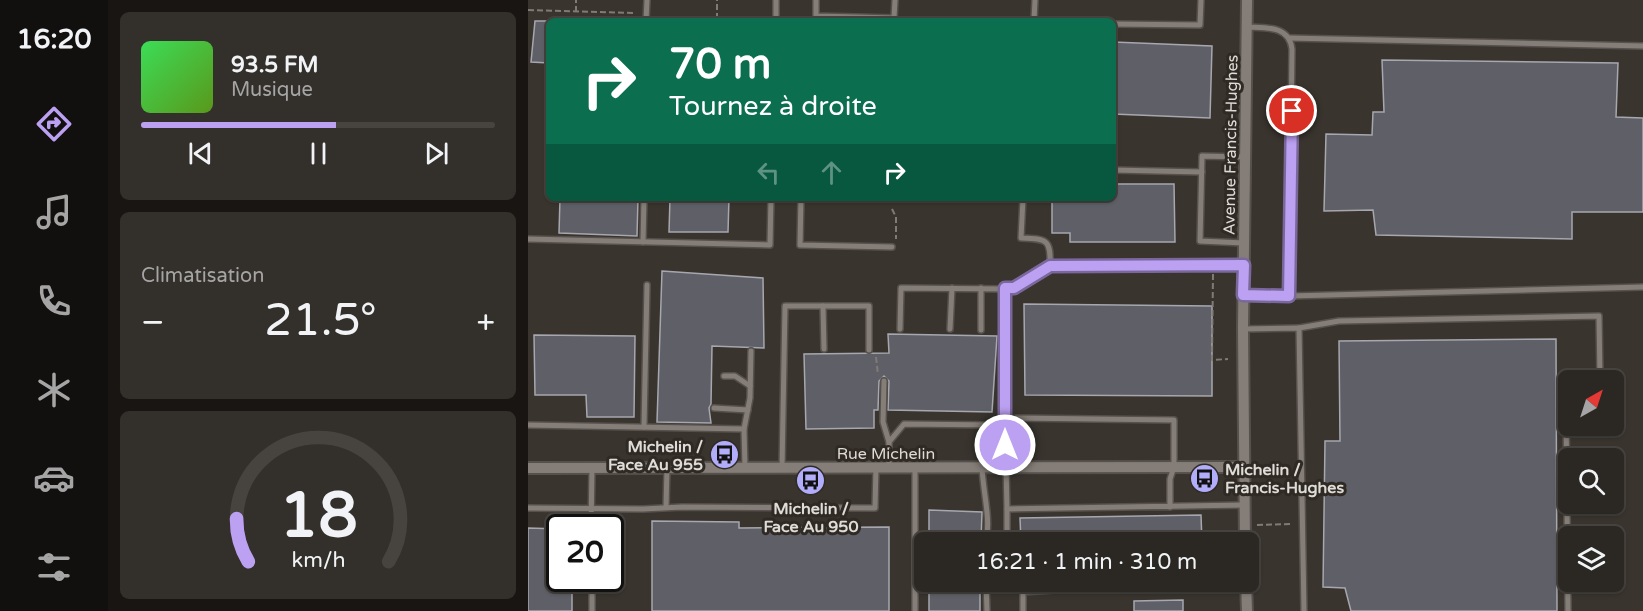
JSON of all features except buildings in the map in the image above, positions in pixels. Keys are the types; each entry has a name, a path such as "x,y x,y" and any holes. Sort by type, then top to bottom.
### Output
{"street":[{"name":"Avenue Francis-Hughes","path":"1245,532 1243,295 1247,0"},
{"name":"Rue Michelin","path":"528,468 1243,467"},
{"path":"1246,592 1247,611"}],"lane":[{"path":"646,0 646,18"},
{"path":"776,0 776,18"},
{"path":"814,18 816,0"},
{"path":"894,18 895,0"},
{"path":"1034,18 1035,0"},
{"path":"1116,24 1200,25 1201,0"},
{"path":"1247,27 1276,29 1289,38 1643,46"},
{"path":"1289,38 1293,50 1289,296"},
{"path":"1244,243 1200,241 1202,156 1245,157"},
{"path":"1116,171 1202,172"},
{"path":"643,242 644,201"},
{"path":"528,239 770,245 771,201"},
{"path":"801,201 800,245 892,247"},
{"path":"1023,201 1021,238 1041,239 1046,242 1050,249 1050,266"},
{"path":"900,329 901,288 1014,288 1050,266 1244,265"},
{"path":"644,427 647,285"},
{"path":"1243,295 1289,296 1643,287"},
{"path":"950,329 952,288"},
{"path":"981,288 981,330"},
{"path":"1005,288 1007,532"},
{"path":"782,468 784,306 869,306 869,347"},
{"path":"824,306 824,350"},
{"path":"1243,329 1299,328 1340,321 1599,316 1600,370"},
{"path":"1299,328 1304,611"},
{"path":"746,468 744,429 748,410 751,351"},
{"path":"724,376 735,376 750,386"},
{"path":"884,381 883,422 889,442 888,467"},
{"path":"714,408 748,410"},
{"path":"889,442 904,424 994,425 1016,418 1174,420 1174,467 1170,479 1170,507"},
{"path":"528,425 744,429"},
{"path":"1566,436 1568,611"},
{"path":"982,467 989,532"},
{"path":"591,514 592,468"},
{"path":"666,507 667,468"},
{"path":"528,508 875,508 876,468"},
{"path":"915,468 915,611"},
{"path":"1006,509 1244,505"},
{"path":"592,592 592,611"},
{"path":"986,592 987,611"},
{"path":"1023,592 1023,611"}],"path":[{"path":"576,0 576,12"},
{"path":"717,0 717,18"},
{"path":"528,10 640,13"},
{"path":"892,209 896,217 896,238 892,247"},
{"path":"1214,265 1212,360 1228,359"},
{"path":"869,347 876,348 877,374 884,381"},
{"path":"1256,525 1290,524"}],"place":[{"name":"Michelin / Face Au 955","path":"724,455"},
{"name":"Michelin / Francis-Hughes","path":"1204,478"},
{"name":"Michelin / Face Au 950","path":"811,480"}],"route":[{"path":"1005,445 1005,288 1014,288 1050,266 1244,265 1243,295 1289,296 1292,111"}]}
